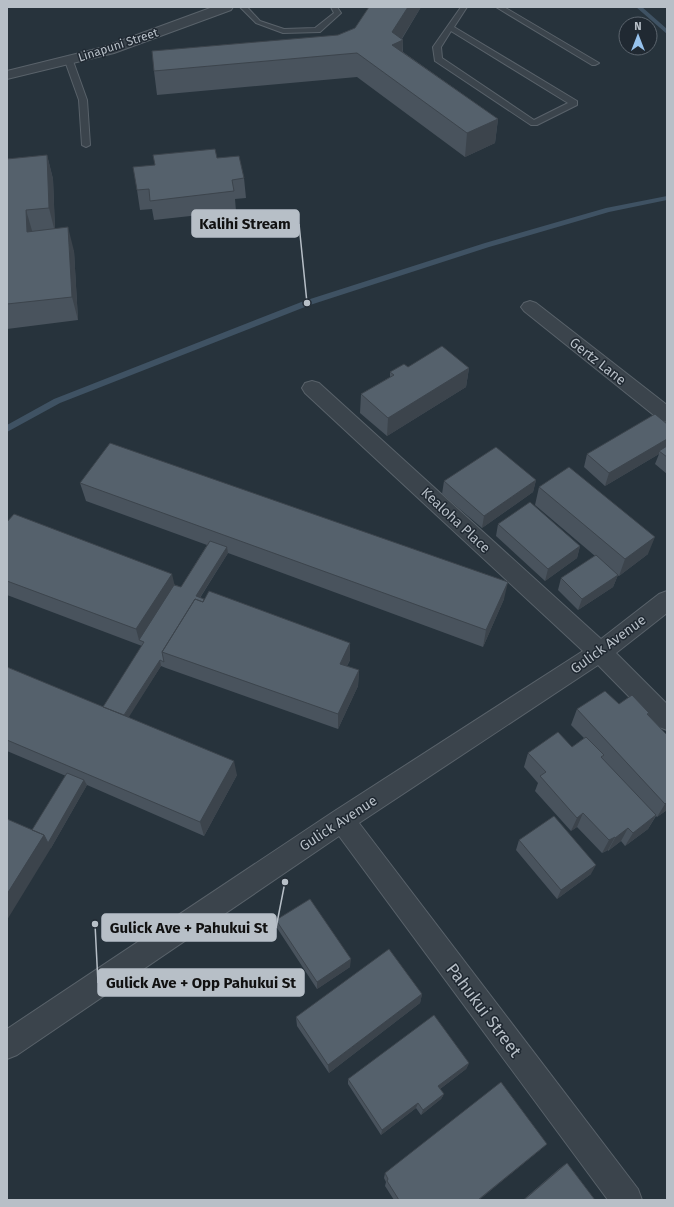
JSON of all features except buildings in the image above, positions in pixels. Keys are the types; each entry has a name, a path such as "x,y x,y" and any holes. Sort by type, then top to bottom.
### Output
{"street":[{"name":"Linapuni Street","path":"7,75 109,50 226,7"},
{"name":"Gertz Lane","path":"530,307 667,415"},
{"name":"Kealoha Place","path":"312,388 600,652 667,720"},
{"name":"Gulick Avenue","path":"7,1045 342,820 600,652 667,600"},
{"name":"Pahukui Street","path":"342,820 627,1200"}],"lane":[{"path":"243,7 258,22 283,31 317,30 338,13 334,7"},
{"path":"450,27 574,103 534,123 438,59 437,47 450,27 464,7"},
{"path":"499,7 595,63"},
{"path":"69,61 83,100 86,145"}],"waterway":[{"path":"639,7 667,32"},
{"path":"7,429 57,401 307,303 487,245 608,210 667,198"}],"place":[{"name":"Kalihi Stream","path":"307,303"},
{"name":"Gulick Ave + Pahukui St","path":"285,882"},
{"name":"Gulick Ave + Opp Pahukui St","path":"95,924"}]}
